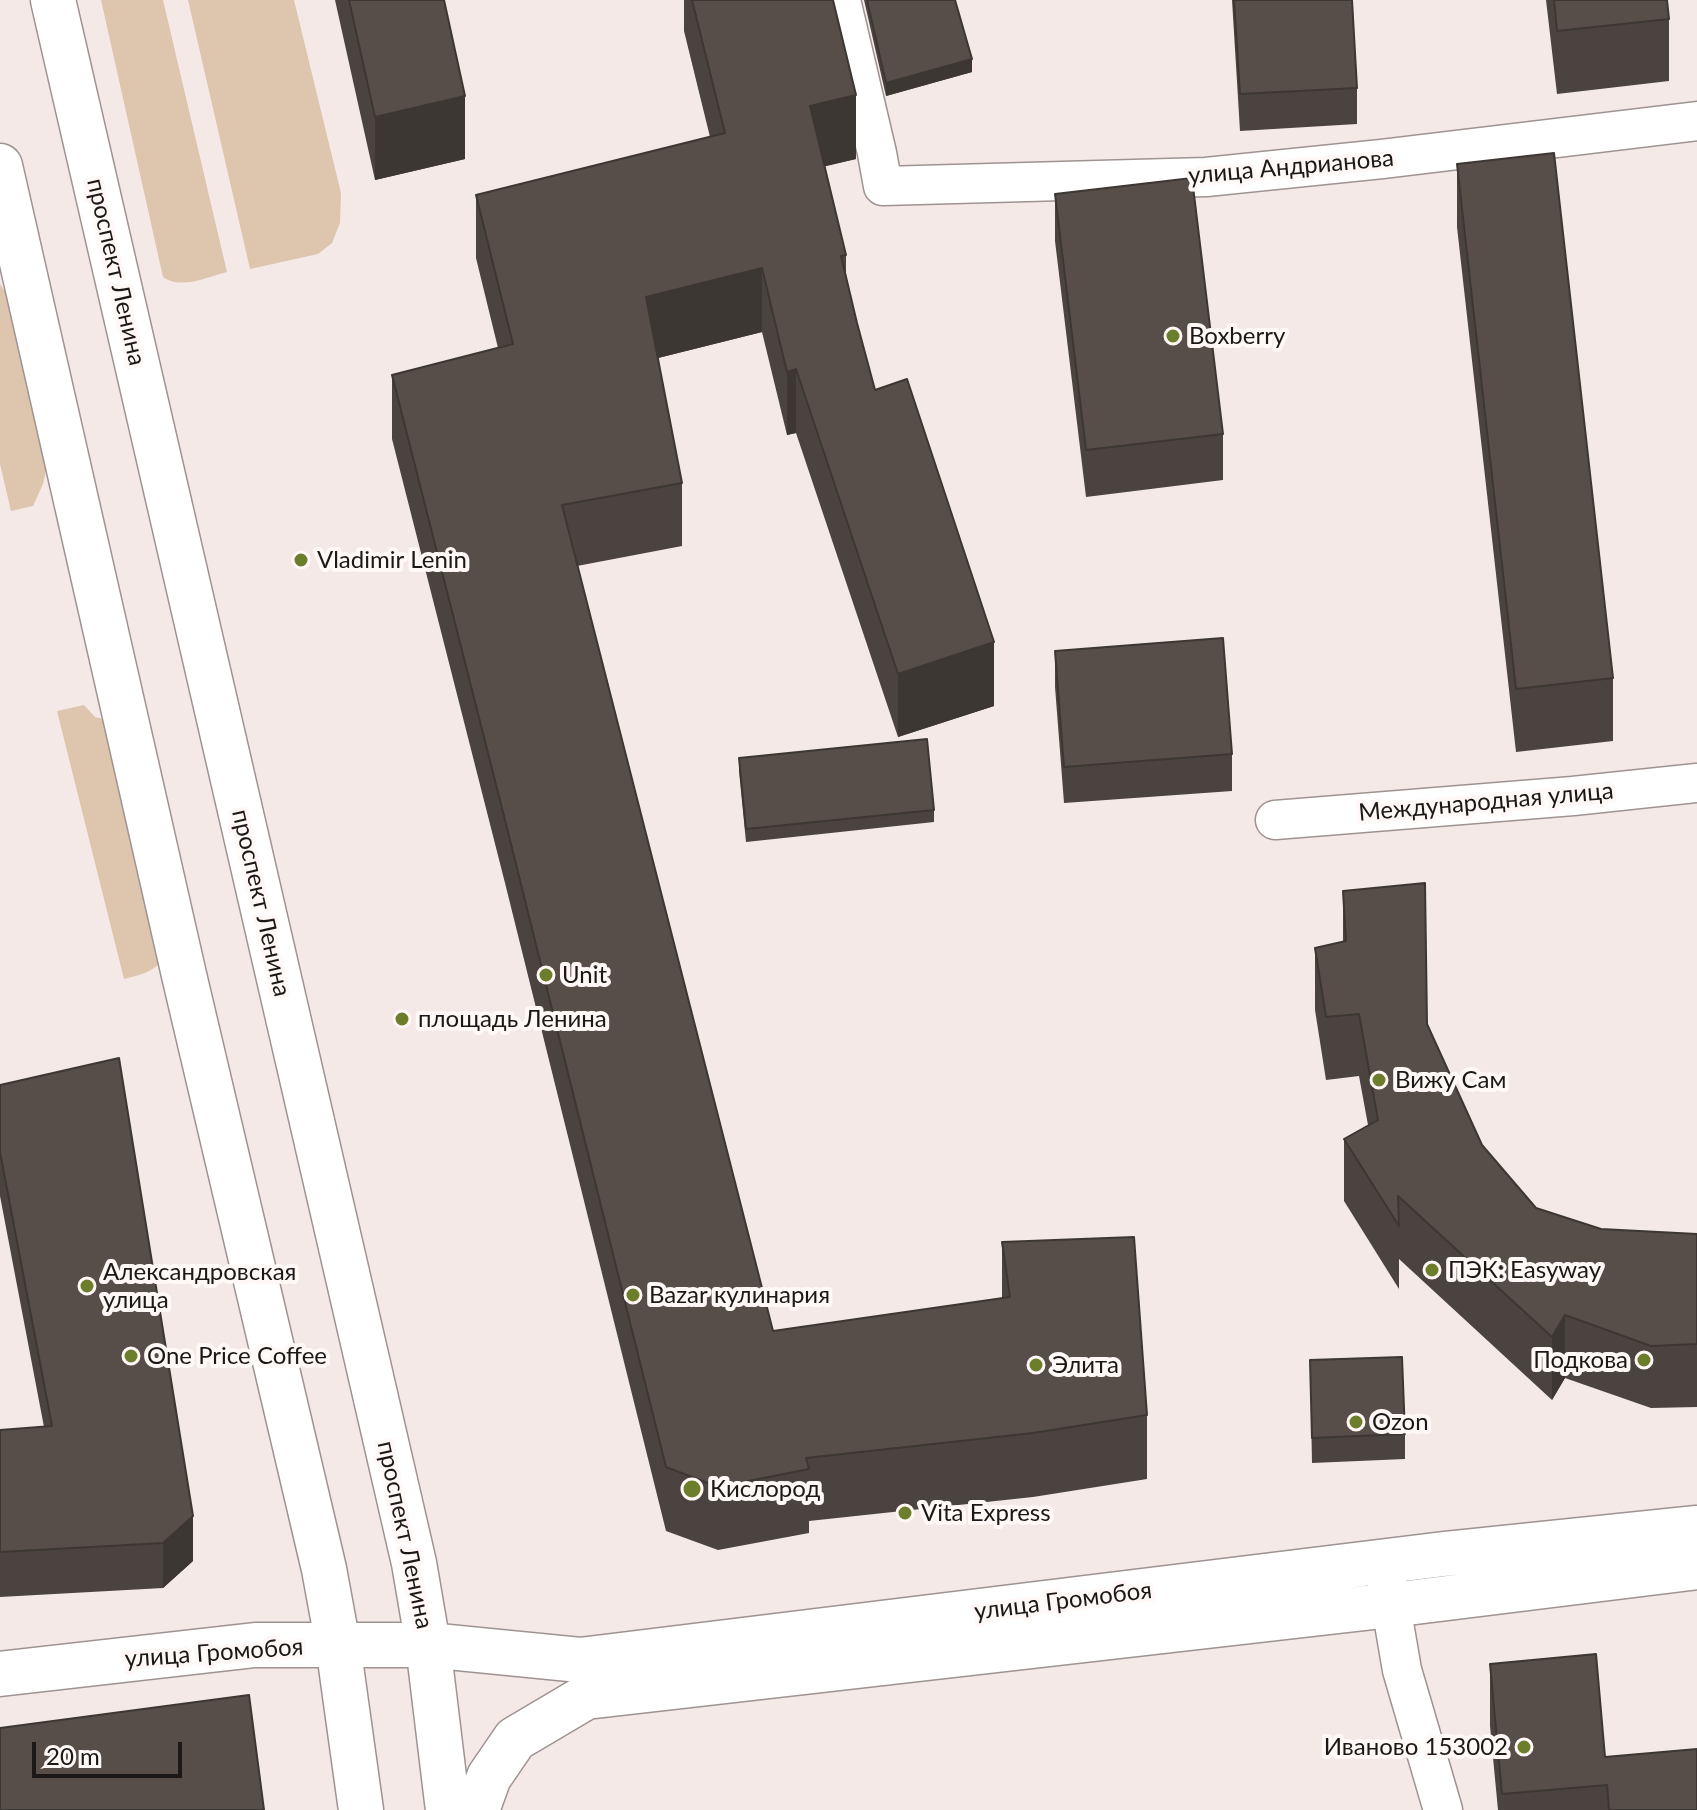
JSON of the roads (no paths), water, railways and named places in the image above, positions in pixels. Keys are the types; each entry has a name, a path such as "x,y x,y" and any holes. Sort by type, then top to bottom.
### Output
{"main road":[{"name":"проспект Ленина","path":"53,0 414,1563 428,1645 448,1810"},
{"path":"0,166 324,1569 361,1810"},
{"name":"улица Громобоя","path":"0,1674 255,1645 428,1645 580,1660 1383,1562 1697,1528"},
{"name":"улица Громобоя","path":"477,1810 489,1777 515,1739 586,1697 1697,1567"},
{"name":"улица Громобоя","path":"428,1645 586,1697"}],"street":[{"name":"улица Андрианова","path":"841,0 883,186 1206,177 1697,121"},
{"name":"Международная улица","path":"1275,820 1697,783"},
{"path":"1383,1562 1402,1670 1443,1810"}],"place":[{"name":"Boxberry","path":"1173,336"},
{"name":"Vladimir Lenin","path":"301,560"},
{"name":"Unit","path":"546,975"},
{"name":"площадь Ленина","path":"402,1019"},
{"name":"Вижу Сам","path":"1379,1080"},
{"name":"ПЭК: Easyway","path":"1432,1270"},
{"name":"Александровская улица","path":"87,1286"},
{"name":"Bazar кулинария","path":"633,1295"},
{"name":"One Price Coffee","path":"131,1356"},
{"name":"Подкова","path":"1644,1360"},
{"name":"Элита","path":"1036,1365"},
{"name":"Ozon","path":"1356,1422"},
{"name":"Кислород","path":"692,1489"},
{"name":"Vita Express","path":"905,1513"},
{"name":"Иваново 153002","path":"1524,1747"}]}
